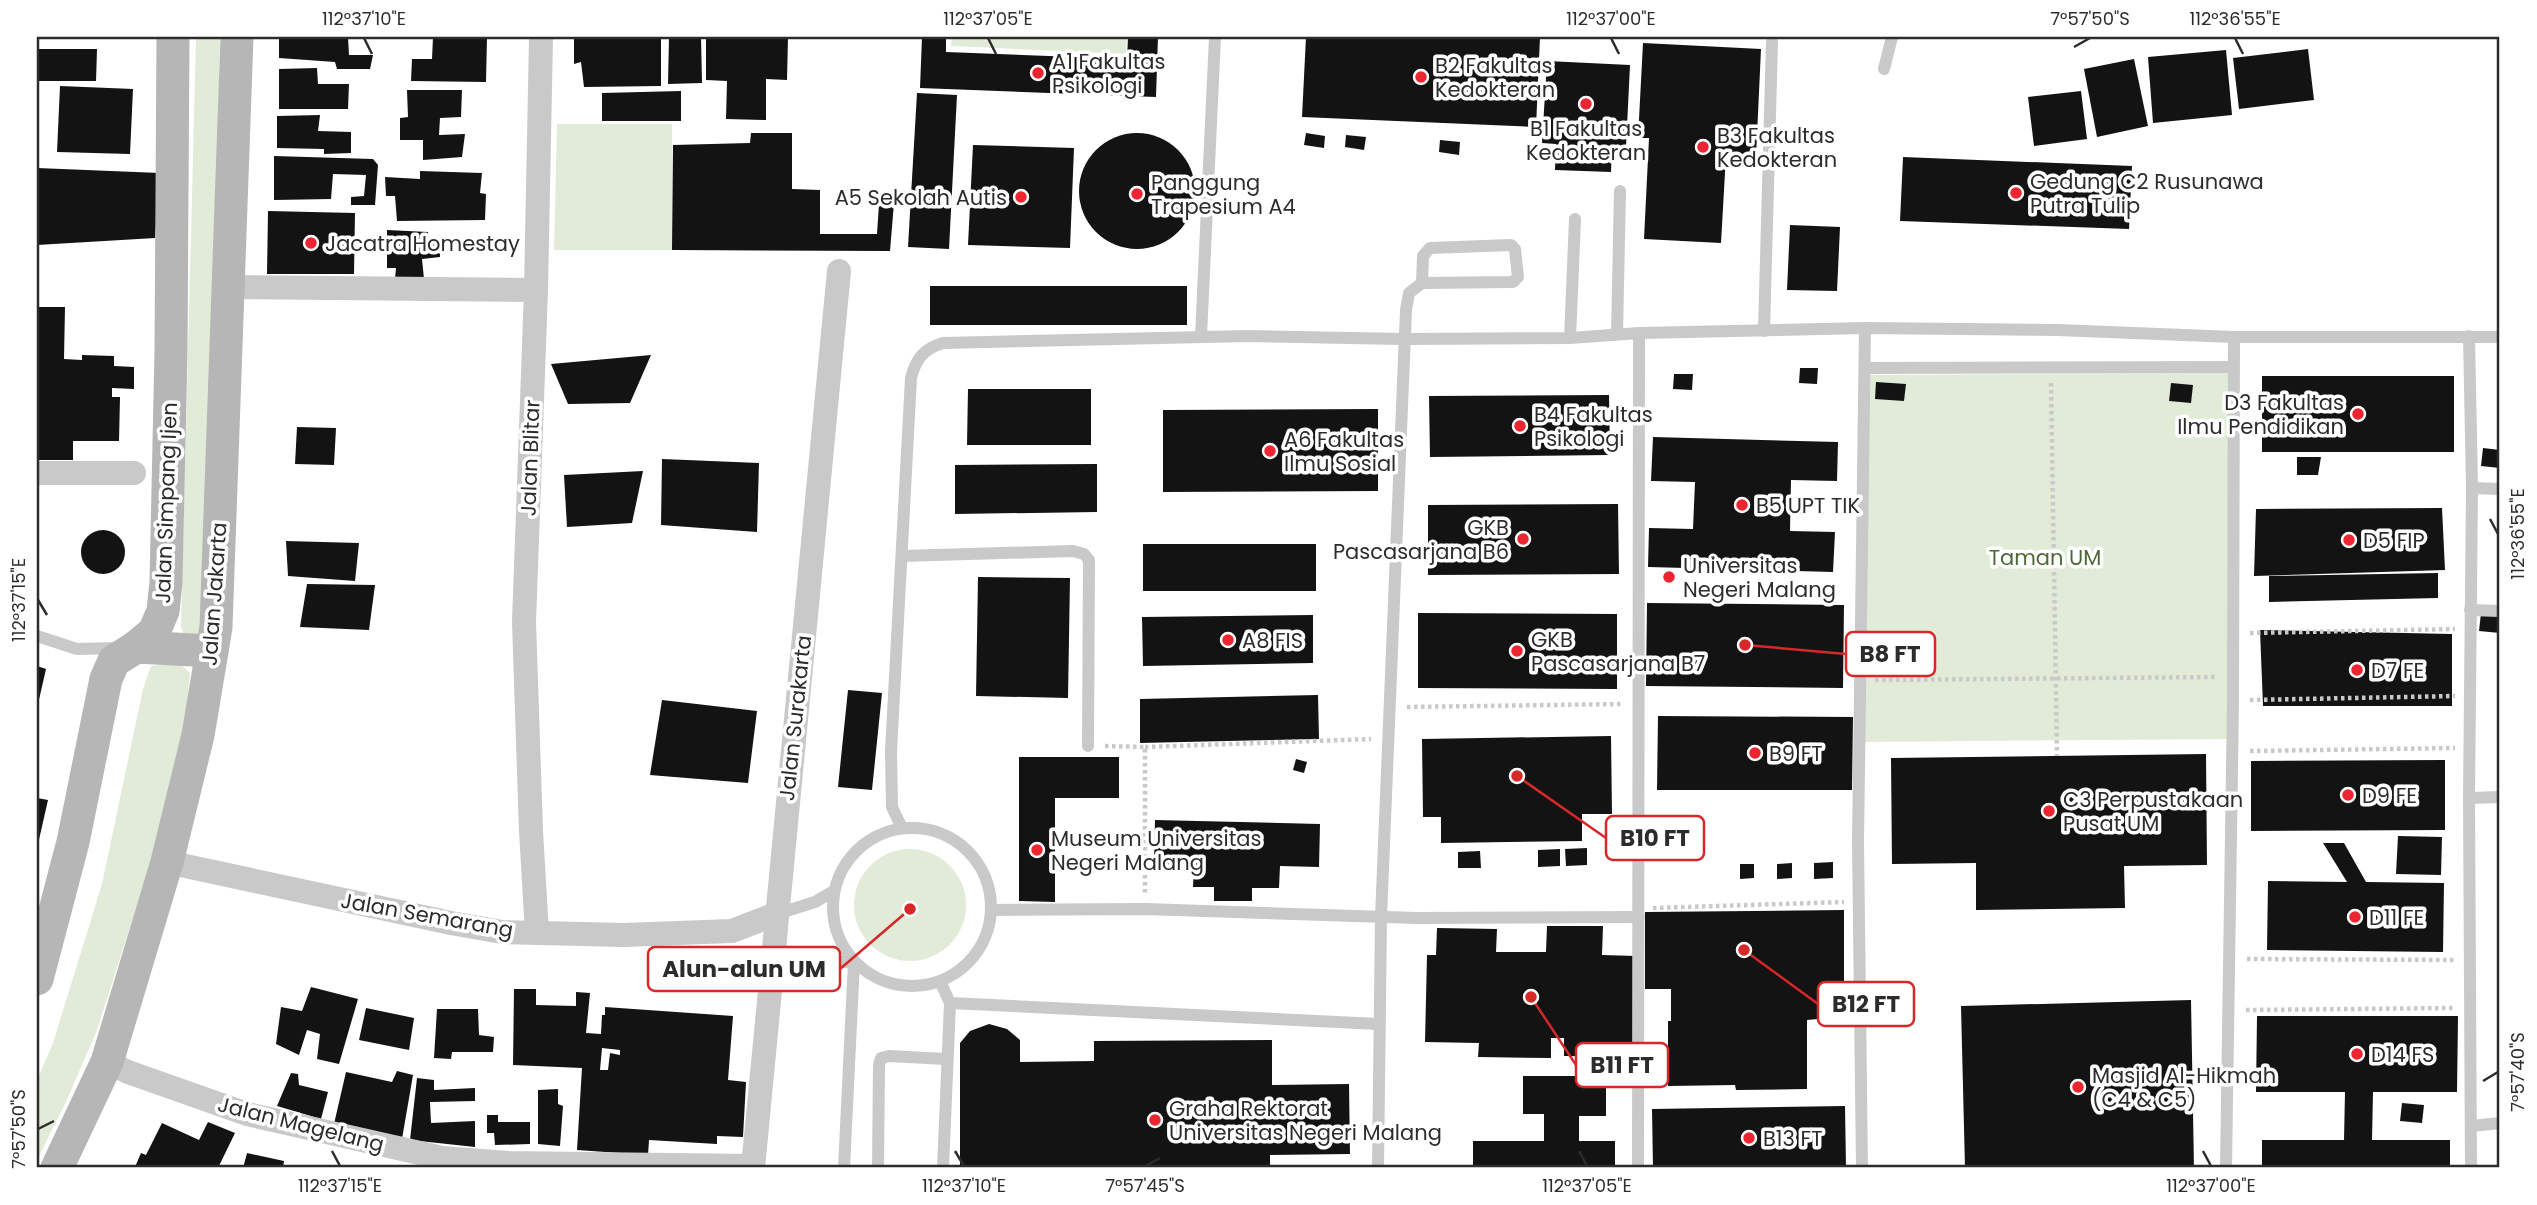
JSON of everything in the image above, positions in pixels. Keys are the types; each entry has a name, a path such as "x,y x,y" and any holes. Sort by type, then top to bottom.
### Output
{"main road":[{"name":"Jalan Simpang Ijen","path":"37,979 73,842 106,679 114,661 154,632 163,611 166,582 171,351 173,37"},
{"name":"Jalan Jakarta","path":"57,1168 107,1062 167,862 198,735 216,627 236,37"},
{"path":"136,647 212,651"}],"street":[{"name":"Jalan Blitar","path":"537,933 524,642 536,290 541,37"},
{"name":"Jalan Surakarta","path":"753,1167 839,271"},
{"path":"229,287 536,290"},
{"path":"37,473 134,473"},
{"name":"Jalan Semarang","path":"167,862 502,932 624,935 732,931 776,914"},
{"name":"Jalan Semarang","path":"732,931 773,947"},
{"name":"Jalan Magelang","path":"107,1062 247,1114 442,1158 508,1163 753,1167"}],"lane":[{"path":"1200,336 1215,37"},
{"path":"1884,69 1892,37"},
{"path":"1763,331 1772,42"},
{"path":"1617,334 1620,191"},
{"path":"1570,338 1575,219"},
{"path":"1378,1168 1381,917 1404,339 1409,293 1422,283 1513,282 1518,276 1514,246 1430,248 1423,256 1422,283"},
{"path":"1862,1168 1858,901 1865,328"},
{"path":"902,828 892,807 891,751 911,378 915,363 922,353 943,342 1200,336 1570,338 1639,333 1865,328 2058,330 2234,337 2500,337"},
{"path":"1638,1168 1639,333"},
{"path":"2469,336 2472,488 2469,696 2471,1168"},
{"path":"2226,1168 2233,701 2234,337"},
{"path":"1866,368 2233,367"},
{"path":"2472,488 2500,489"},
{"path":"902,556 1073,551 1084,554 1089,559 1088,746"},
{"path":"2470,610 2500,611"},
{"path":"37,636 77,649 136,647"},
{"path":"2469,798 2500,797"},
{"path":"919,827 937,831 966,848 986,876 992,910 989,925 976,953 966,965 940,981 903,986 885,982 868,973 844,950 832,907 834,891 840,873 851,856 865,842 883,833 919,827"},
{"name":"Jalan Semarang","path":"776,914 815,902 834,891"},
{"path":"992,910 1144,909 1381,917 1638,913"},
{"name":"Jalan Semarang","path":"773,947 812,962 854,962"},
{"path":"844,1168 854,962"},
{"path":"940,981 950,1003 943,1168"},
{"path":"950,1003 1378,1024"},
{"path":"878,1168 878,1065 881,1058 889,1056 946,1059"},
{"path":"2471,1126 2500,1123"}],"path":[{"path":"2051,368 2057,756"},
{"path":"2233,634 2470,629"},
{"path":"1860,680 2233,676"},
{"path":"2233,701 2469,696"},
{"path":"1390,708 1638,704"},
{"path":"1088,746 1145,747 1389,738"},
{"path":"1144,909 1145,747"},
{"path":"2232,751 2469,748"},
{"path":"1638,913 1858,901"},
{"path":"2228,959 2470,961"},
{"path":"2228,1010 2469,1008"},
{"path":"1935,1168 1953,1168"}],"green space":[{"path":"196,37 220,37 210,514 202,627 196,637 184,635 181,627"},
{"path":"952,37 1127,37 1126,54 951,46"},
{"path":"557,124 672,124 672,250 554,250"},
{"name":"Taman UM","path":"2231,373 2231,739 1859,742 1863,375"},
{"path":"178,662 190,673 185,725 166,814 97,1030 37,1160 37,1080 53,1043 102,884 143,689 151,666"},
{"path":"910,849 932,853 950,865 962,883 966,905 962,927 950,945 932,957 910,961 888,957 870,945 858,927 854,905 858,883 870,865 888,853"}],"building":[{"path":"279,37 348,37 349,55 373,55 370,69 337,69 335,62 279,58"},
{"path":"433,37 487,37 486,82 411,81 412,59 432,59"},
{"path":"661,37 661,86 584,87 581,62 574,64 574,38"},
{"path":"669,37 701,37 702,83 668,84"},
{"path":"706,37 788,37 787,80 766,79 766,120 726,119 727,81 706,80"},
{"name":"A1 Fakultas Psikologi","path":"922,37 946,37 946,52 1127,59 1128,37 1158,37 1156,97 920,88"},
{"name":"B2 Fakultas Kedokteran","path":"1306,37 1540,37 1536,127 1302,117"},
{"name":"B3 Fakultas Kedokteran","path":"1643,43 1761,49 1756,157 1726,155 1721,243 1644,239 1649,138 1638,138"},
{"path":"37,49 97,49 96,81 37,81"},
{"path":"2308,49 2314,100 2239,109 2233,58"},
{"path":"2226,50 2232,115 2153,123 2148,57"},
{"path":"2134,59 2148,126 2097,137 2084,69"},
{"name":"B1 Fakultas Kedokteran","path":"1547,61 1630,65 1626,147 1612,146 1611,172 1555,170 1556,144 1542,143"},
{"path":"317,68 318,84 349,84 348,109 279,109 279,69"},
{"path":"60,86 133,89 130,154 57,152"},
{"path":"407,90 462,90 461,117 440,118 439,135 465,134 462,157 423,160 423,140 400,140 400,118 408,117"},
{"path":"681,91 681,121 602,121 602,93"},
{"path":"2081,91 2087,139 2034,146 2028,97"},
{"path":"917,93 957,95 949,249 908,247"},
{"path":"320,115 318,131 351,132 351,153 324,154 324,149 277,148 277,116"},
{"path":"751,133 792,133 792,189 820,190 820,234 877,234 879,204 894,203 890,251 672,250 673,145 750,143"},
{"name":"Panggung Trapesium A4","path":"1137,133 1159,138 1178,150 1190,169 1195,191 1190,213 1178,232 1159,244 1137,249 1115,244 1096,232 1084,213 1079,191 1084,169 1096,150 1115,138"},
{"path":"1306,133 1325,136 1324,148 1304,145"},
{"path":"1346,135 1366,137 1364,150 1345,147"},
{"path":"1440,140 1460,142 1459,155 1439,152"},
{"name":"A5 Sekolah Autis","path":"973,145 1074,148 1070,248 968,245"},
{"path":"274,156 373,159 378,165 375,205 351,205 351,197 364,196 366,175 333,174 331,199 274,200"},
{"name":"Gedung C2 Rusunawa Putra Tulip","path":"1903,157 2132,166 2129,229 1900,221"},
{"path":"37,168 160,173 155,238 37,245"},
{"path":"420,171 482,173 480,193 486,194 485,220 397,221 395,196 386,196 385,177 420,179"},
{"name":"Jacatra Homestay","path":"268,211 355,213 354,274 267,274"},
{"path":"1790,225 1840,227 1837,291 1787,290"},
{"path":"387,230 428,232 427,242 440,243 440,257 422,259 424,279 395,279 396,268 387,268"},
{"path":"930,286 1187,286 1187,325 930,325"},
{"path":"37,307 65,307 64,359 82,360 82,355 114,356 114,366 134,367 134,389 112,388 112,397 120,397 119,441 73,441 73,460 37,460"},
{"path":"651,355 630,403 568,404 551,364"},
{"path":"1800,368 1818,368 1817,384 1799,383"},
{"path":"1674,374 1693,374 1692,390 1673,389"},
{"name":"D3 Fakultas Ilmu Pendidikan","path":"2262,376 2454,376 2454,452 2262,452"},
{"path":"1876,382 1906,384 1904,401 1875,399"},
{"path":"2171,383 2193,385 2191,403 2169,401"},
{"path":"968,389 1091,389 1091,445 967,445"},
{"name":"B4 Fakultas Psikologi","path":"1609,395 1610,455 1430,457 1429,396"},
{"name":"A6 Fakultas Ilmu Sosial","path":"1378,409 1378,491 1163,492 1163,410"},
{"path":"297,427 336,428 334,465 295,464"},
{"name":"B5 UPT TIK","path":"1653,437 1838,442 1837,481 1791,480 1790,531 1835,532 1833,572 1648,567 1649,528 1693,529 1695,482 1651,481"},
{"path":"2483,448 2500,450 2500,468 2481,466"},
{"path":"2297,457 2321,457 2318,475 2297,475"},
{"path":"662,459 759,463 757,532 661,525"},
{"path":"1097,464 1097,512 955,514 955,465"},
{"path":"643,471 632,523 567,527 564,475"},
{"name":"GKB Pascasarjana B6","path":"1618,504 1619,574 1428,575 1428,505"},
{"name":"D5 FIP","path":"2442,508 2445,570 2254,576 2256,509"},
{"path":"103,530 119,536 125,552 119,568 103,574 87,568 81,552 87,536"},
{"path":"286,541 359,543 355,581 288,576"},
{"path":"1143,544 1316,544 1316,591 1143,591"},
{"path":"2438,573 2438,598 2269,602 2269,576"},
{"path":"978,577 1070,578 1068,698 976,696"},
{"path":"307,584 375,585 369,630 300,627"},
{"path":"1647,603 1844,605 1843,688 1646,686"},
{"name":"GKB Pascasarjana B7","path":"1418,613 1617,614 1617,689 1418,688"},
{"path":"2481,613 2500,615 2500,633 2479,631"},
{"name":"A8 FIS","path":"1313,615 1313,663 1143,666 1142,617"},
{"name":"D7 FE","path":"2260,630 2452,634 2452,706 2263,706"},
{"path":"37,666 46,669 38,704 37,704"},
{"path":"848,690 882,693 872,790 838,787"},
{"path":"1318,695 1319,739 1140,743 1140,699"},
{"path":"662,700 757,711 748,783 650,775"},
{"name":"B9 FT","path":"1658,716 1853,717 1852,790 1657,790"},
{"path":"1611,736 1612,814 1582,814 1582,841 1441,843 1441,817 1423,817 1422,739"},
{"name":"C3 Perpustakaan Pusat UM","path":"2206,754 2207,865 2124,866 2125,908 1976,910 1976,863 1892,864 1891,758"},
{"name":"Museum Universitas Negeri Malang","path":"1019,757 1119,757 1119,798 1055,798 1055,902 1019,901"},
{"path":"1296,759 1307,762 1304,773 1293,770"},
{"name":"D9 FE","path":"2445,760 2445,830 2251,831 2251,761"},
{"path":"37,798 48,800 38,844 37,844"},
{"path":"1155,820 1320,824 1319,867 1280,866 1279,888 1252,888 1252,901 1214,901 1214,887 1193,887 1194,865 1154,864"},
{"path":"2398,836 2442,837 2441,875 2396,874"},
{"name":"D11 FE","path":"2323,843 2344,843 2366,882 2444,883 2443,952 2267,950 2268,881 2347,882"},
{"path":"1587,848 1587,865 1566,866 1565,849"},
{"path":"1560,849 1560,866 1538,867 1538,850"},
{"path":"1480,851 1481,868 1458,868 1458,852"},
{"path":"1833,862 1833,878 1814,879 1814,863"},
{"path":"1792,863 1792,878 1777,879 1777,864"},
{"path":"1740,864 1754,864 1754,878 1740,879"},
{"path":"1844,910 1844,987 1818,987 1818,1019 1807,1020 1807,1089 1736,1090 1735,1085 1668,1086 1671,989 1645,989 1645,912"},
{"path":"1547,926 1603,926 1602,955 1636,956 1634,1057 1564,1056 1564,1038 1551,1038 1551,1058 1478,1057 1479,1043 1425,1042 1427,955 1436,955 1437,928 1497,929 1496,952 1546,952"},
{"path":"311,987 358,999 339,1064 317,1059 320,1034 307,1030 299,1055 276,1044 281,1007 302,1011"},
{"path":"514,989 536,989 536,1005 576,1006 576,992 590,993 586,1033 601,1034 605,1007 733,1016 728,1080 746,1082 743,1137 717,1136 717,1144 649,1140 648,1155 577,1150 582,1068 513,1065","holes":["602,1048 620,1050 620,1055 610,1053 608,1070 600,1070"]},
{"name":"Masjid Al-Hikmah (C4 & C5)","path":"2191,1000 2194,1168 1965,1168 1961,1006"},
{"path":"366,1008 414,1018 409,1050 359,1040"},
{"path":"437,1009 478,1009 479,1035 494,1037 493,1052 452,1052 451,1059 434,1058"},
{"name":"D14 FS","path":"2257,1016 2458,1016 2457,1092 2373,1092 2372,1140 2450,1140 2450,1168 2262,1168 2262,1140 2344,1140 2345,1092 2256,1092"},
{"name":"Graha Rektorat Universitas Negeri Malang","path":"989,1024 1007,1029 1020,1040 1020,1062 1094,1061 1094,1041 1272,1040 1272,1085 1349,1084 1350,1154 1270,1155 1270,1168 960,1168 960,1043 970,1031"},
{"path":"397,1071 413,1075 402,1139 334,1124 346,1072 392,1082"},
{"path":"291,1073 298,1074 299,1085 328,1092 321,1119 277,1106"},
{"path":"1523,1076 1606,1076 1606,1116 1579,1116 1579,1141 1615,1141 1615,1168 1473,1168 1473,1141 1544,1141 1544,1114 1523,1114"},
{"path":"417,1078 434,1080 434,1090 475,1088 475,1101 430,1102 431,1123 475,1121 475,1147 410,1140"},
{"path":"558,1089 558,1104 563,1106 560,1146 538,1144 538,1090"},
{"path":"2402,1103 2424,1105 2422,1123 2400,1121"},
{"name":"B13 FT","path":"1845,1106 1846,1168 1653,1168 1652,1109"},
{"path":"487,1115 498,1115 498,1122 530,1122 530,1144 495,1145 494,1133 487,1133"},
{"path":"208,1122 235,1133 218,1168 135,1167 141,1153 146,1155 162,1123 199,1140"},
{"path":"247,1153 284,1161 283,1168 243,1168"}],"place":[{"name":"A1 Fakultas Psikologi","path":"1038,73"},
{"name":"B2 Fakultas Kedokteran","path":"1421,77"},
{"name":"B1 Fakultas Kedokteran","path":"1586,104"},
{"name":"B3 Fakultas Kedokteran","path":"1703,147"},
{"name":"Gedung C2 Rusunawa Putra Tulip","path":"2016,193"},
{"name":"Panggung Trapesium A4","path":"1137,194"},
{"name":"A5 Sekolah Autis","path":"1021,197"},
{"name":"Jacatra Homestay","path":"311,243"},
{"name":"D3 Fakultas Ilmu Pendidikan","path":"2358,414"},
{"name":"B4 Fakultas Psikologi","path":"1520,426"},
{"name":"A6 Fakultas Ilmu Sosial","path":"1270,451"},
{"name":"B5 UPT TIK","path":"1742,505"},
{"name":"GKB Pascasarjana B6","path":"1523,539"},
{"name":"D5 FIP","path":"2349,540"},
{"name":"Universitas Negeri Malang","path":"1669,577"},
{"name":"A8 FIS","path":"1228,640"},
{"name":"B8 FT","path":"1745,645"},
{"name":"GKB Pascasarjana B7","path":"1517,651"},
{"name":"D7 FE","path":"2357,670"},
{"name":"B9 FT","path":"1755,753"},
{"name":"B10 FT","path":"1517,776"},
{"name":"D9 FE","path":"2348,795"},
{"name":"C3 Perpustakaan Pusat UM","path":"2049,811"},
{"name":"Museum Universitas Negeri Malang","path":"1037,850"},
{"name":"Alun-alun UM","path":"910,909"},
{"name":"D11 FE","path":"2355,917"},
{"name":"B12 FT","path":"1744,950"},
{"name":"B11 FT","path":"1531,997"},
{"name":"D14 FS","path":"2357,1054"},
{"name":"Masjid Al-Hikmah (C4 & C5)","path":"2078,1087"},
{"name":"Graha Rektorat Universitas Negeri Malang","path":"1155,1120"},
{"name":"B13 FT","path":"1749,1138"}]}
